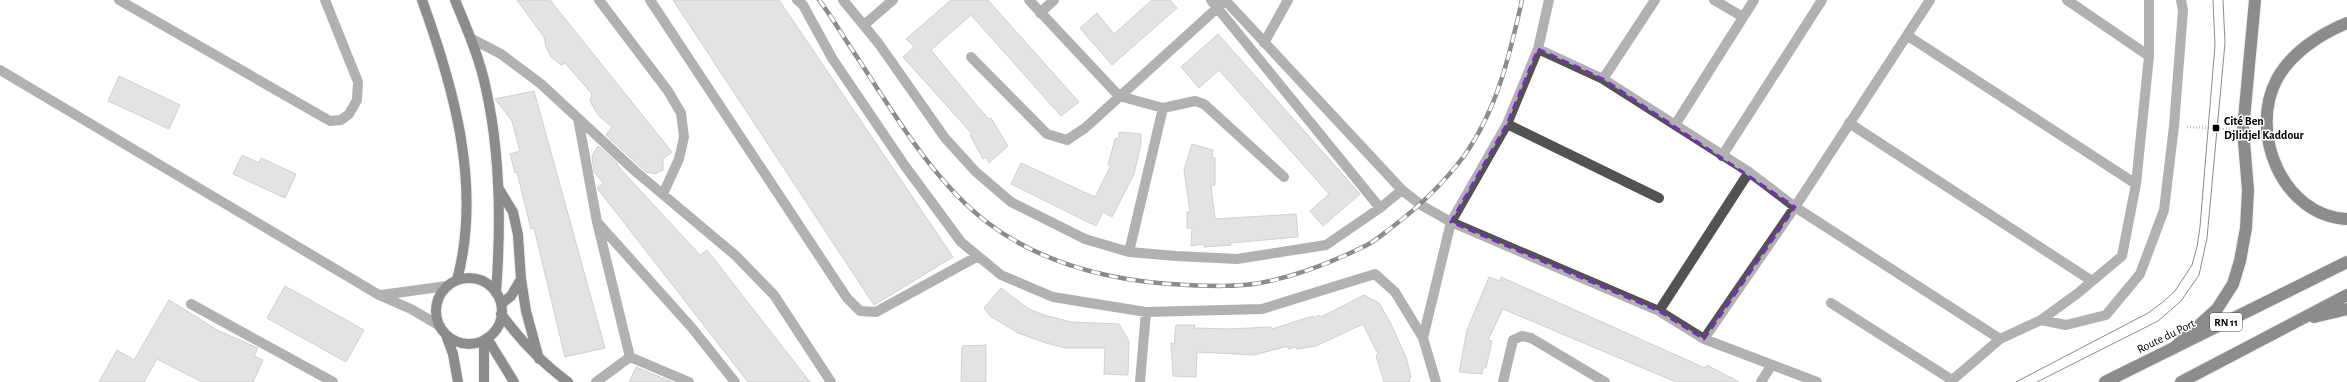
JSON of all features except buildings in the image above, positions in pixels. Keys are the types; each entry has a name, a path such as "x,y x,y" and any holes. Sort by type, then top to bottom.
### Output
{"highway":[{"path":"2174,348 2217,309 2233,284 2240,261 2246,228 2248,190 2243,130 2255,0"},
{"path":"2347,23 2311,43 2291,60 2277,80 2269,101 2267,124 2269,144 2276,164 2284,181 2295,196 2309,208 2325,215 2347,219"},
{"name":"Route du Port","path":"2105,382 2347,262"},
{"path":"2288,325 2347,295"},
{"path":"2288,325 2347,309"},
{"name":"RN 11","path":"2181,382 2288,325"}],"main road":[{"path":"422,0 445,71 457,120 467,187 467,234 457,280"},
{"path":"456,0 472,39 486,88 499,189 496,293"},
{"path":"499,189 513,212 518,235 521,280 526,311 539,359"},
{"path":"446,335 464,343 485,339 497,328 501,314 501,304 496,293 489,285 479,280 468,278 457,280 447,286 440,294 436,305 436,316 446,335 453,354 458,382"},
{"path":"501,304 511,296 521,280"},
{"path":"501,314 539,359 568,382"},
{"path":"484,382 485,339"},
{"path":"485,339 514,382"}],"street":[{"path":"119,0 330,121 341,120 350,114 357,100 358,82 325,0"},
{"path":"599,0 668,91 681,112 684,137 679,159 663,194"},
{"path":"650,0 847,298 860,311 876,312 978,256"},
{"path":"797,0 802,5 832,58 905,166 961,242 1001,275 1053,297 1146,312 1262,309 1375,274 1395,292 1423,338 1436,382"},
{"path":"843,0 864,25 946,138 976,172 1011,202 1085,239 1129,252 1237,259 1326,245 1380,208 1402,190"},
{"path":"864,25 882,4 893,0"},
{"path":"1029,0 1119,96 1163,108 1195,101 1204,104 1284,177"},
{"path":"1040,13 1054,0"},
{"path":"971,57 1047,134 1056,138 1067,140 1085,128 1214,4 1226,0 1402,190 1421,205 1451,222 1658,311 1704,338 1771,366 1817,382"},
{"path":"1264,42 1288,0"},
{"path":"1423,338 1451,222 1507,124 1538,49 1549,0"},
{"path":"1603,79 1655,0"},
{"path":"1714,0 1743,17"},
{"path":"1675,125 1754,0"},
{"path":"1722,156 1822,0"},
{"path":"1704,338 1795,207 1849,123 1908,36 1930,0"},
{"path":"2067,0 2150,56"},
{"path":"1831,304 1951,381 2000,339 2041,320 2122,256 2136,184 2150,56 2150,0"},
{"path":"2041,320 2066,325 2106,315 2140,274 2164,210 2179,72 2183,10 2181,0"},
{"path":"1214,4 1380,208"},
{"path":"1908,36 2136,184"},
{"path":"472,39 501,54 541,84 663,194 735,255 774,295 830,382"},
{"path":"1538,49 1603,79 1749,172 1795,207 2000,339"},
{"path":"0,70 378,295 416,312 440,326"},
{"path":"1129,252 1163,108"},
{"path":"578,118 597,222 630,357"},
{"path":"1849,123 2092,281"},
{"path":"1507,124 1659,198"},
{"path":"1658,311 1749,172"},
{"path":"597,222 692,328 735,382"},
{"path":"378,295 447,286"},
{"path":"191,304 334,382"},
{"path":"1140,382 1146,312"},
{"path":"1503,382 1513,340 1522,336 1531,338 1604,382 1608,382"},
{"path":"596,382 630,357"},
{"path":"630,357 689,382"},
{"path":"1761,382 1771,366"}],"path":[{"path":"2208,128 2243,130"}],"highlighted area":[{"path":"1538,49 1603,79 1795,207 1704,339 1659,311 1451,222 1507,124"}],"tram line":[{"path":"2016,382 2148,313 2175,291 2192,265 2200,227 2215,45 2213,0"},
{"path":"2037,382 2158,321 2181,301 2199,275 2207,238 2225,43 2223,0"}],"railway":[{"path":"819,0 831,16 895,116 929,163 947,185 988,223 1010,238 1033,250 1057,261 1082,269 1134,280 1187,285 1224,286 1260,283 1274,280 1315,268 1341,257 1367,245 1376,239 1430,195 1464,156 1494,101 1513,41 1522,0"}],"place":[{"name":"Cité Ben Djlidjel Kaddour","path":"2216,128"}]}
